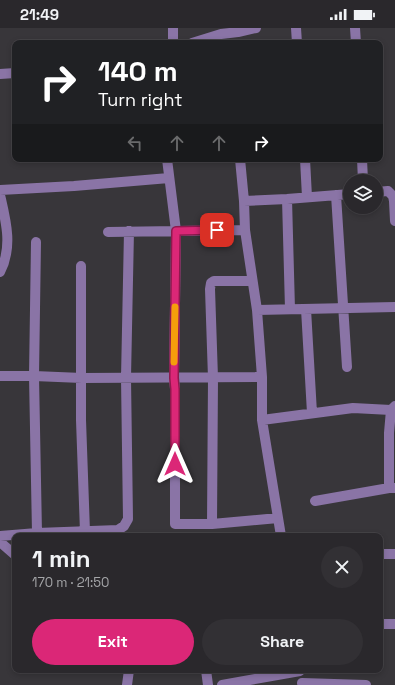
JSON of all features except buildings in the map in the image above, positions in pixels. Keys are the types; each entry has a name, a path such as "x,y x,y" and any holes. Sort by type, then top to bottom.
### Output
{"street":[{"path":"173,28 173,40"},
{"path":"210,40 222,38 238,30 256,28"},
{"path":"296,28 297,40"},
{"path":"355,28 356,40"},
{"path":"0,74 12,73"},
{"path":"167,162 176,231 174,378 175,524 212,524 278,518"},
{"path":"240,162 245,230 257,310 262,377 262,420 280,533"},
{"path":"305,162 307,197"},
{"path":"362,162 363,174"},
{"path":"0,190 74,186 169,178"},
{"path":"383,191 388,191 393,196 395,221"},
{"path":"244,201 343,194"},
{"path":"0,195 3,224 8,247 0,272"},
{"path":"336,195 347,367"},
{"path":"287,199 290,309"},
{"path":"108,232 245,230"},
{"path":"36,242 34,376 37,533 118,530 124,526 128,519 126,378 129,231"},
{"path":"81,266 81,420 85,532"},
{"path":"212,524 213,378 210,289 211,283 214,281 252,281"},
{"path":"257,310 395,307"},
{"path":"306,309 312,413"},
{"path":"0,376 82,378 262,377"},
{"path":"262,420 353,408 393,408 389,433 392,445 392,488 315,501"},
{"path":"0,536 12,535"},
{"path":"0,542 12,552"},
{"path":"383,554 395,554"},
{"path":"383,624 395,624"},
{"path":"127,685 129,673"},
{"path":"206,673 208,685"},
{"path":"222,685 289,673"},
{"path":"300,673 302,684 366,685"}],"slow traffic":[{"path":"174,362 175,307"}],"route":[{"path":"175,464 174,378 176,231 217,230"}]}
